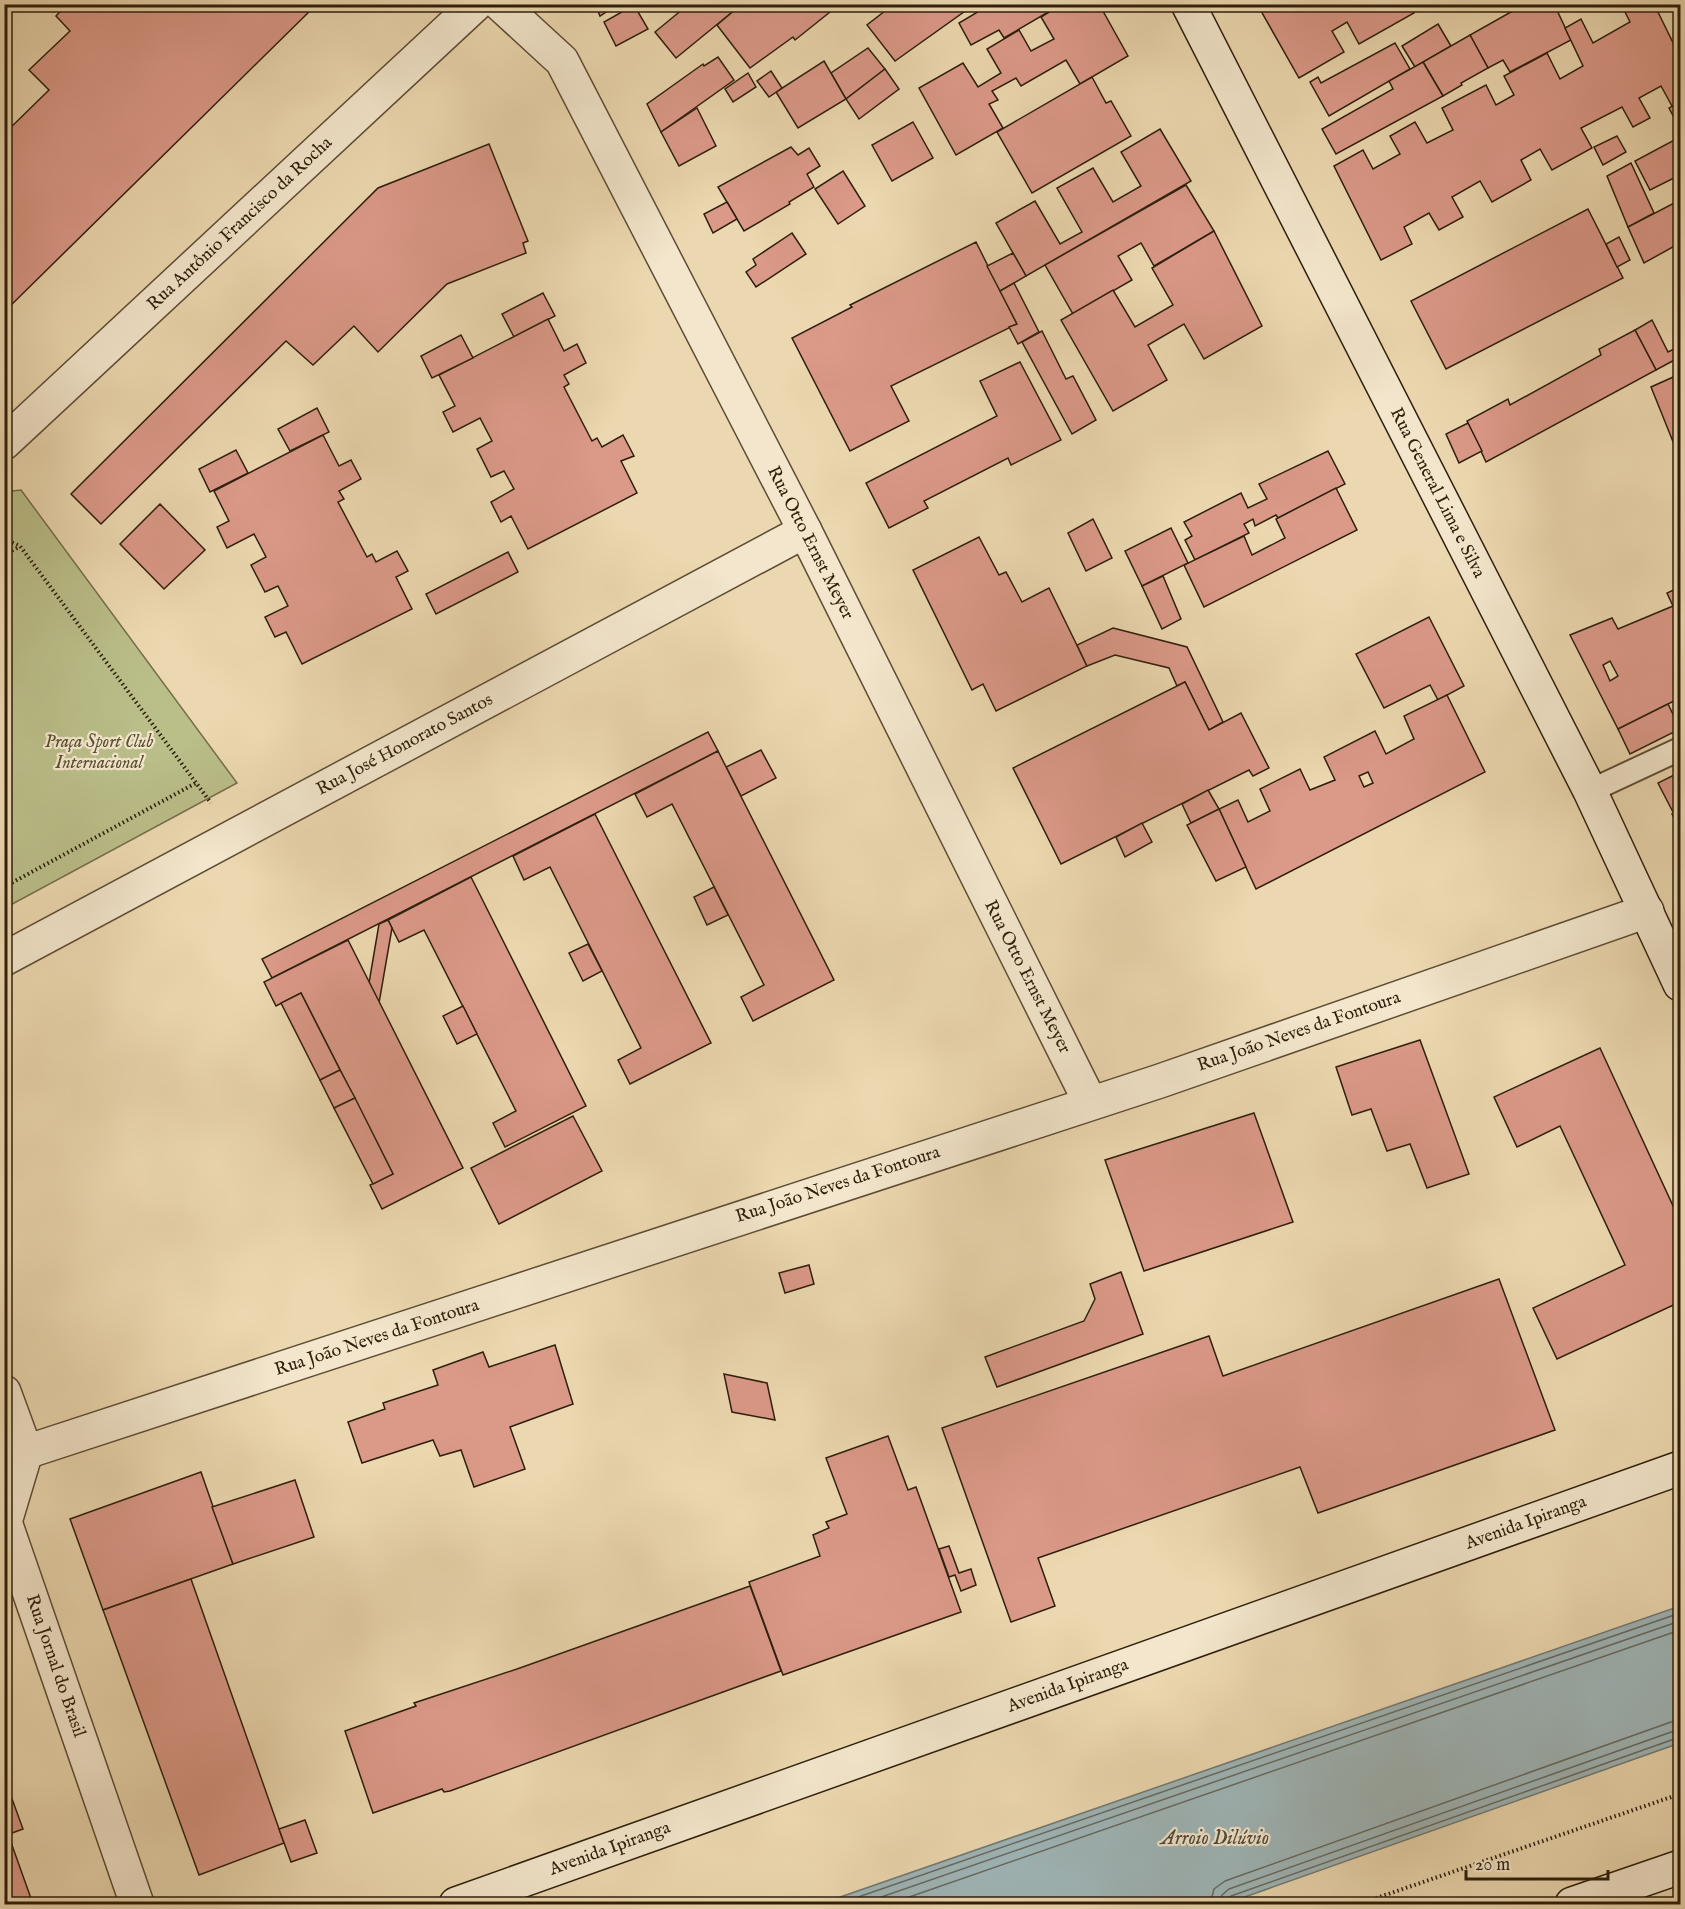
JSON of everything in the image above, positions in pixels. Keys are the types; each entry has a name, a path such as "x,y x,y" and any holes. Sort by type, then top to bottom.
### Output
{"street":[{"name":"Rua Antônio Francisco da Rocha","path":"4,442 476,4"},
{"name":"Rua Otto Ernst Meyer","path":"500,4 562,61 805,531 1090,1102"},
{"name":"Rua General Lima e Silva","path":"1188,4 1590,791 1680,984"},
{"name":"Rua José Honorato Santos","path":"4,959 805,531"},
{"name":"Rua João Neves da Fontoura","path":"27,1452 1090,1102 1160,1081 1647,911"},
{"path":"4,1392 27,1452"},
{"name":"Rua Jornal do Brasil","path":"27,1452 5,1522 137,1905"},
{"name":"Avenida Ipiranga","path":"456,1905 1680,1468"},
{"path":"1572,1905 1680,1867"}],"lane":[{"path":"1590,791 1680,749"}],"path":[{"path":"4,540 20,546 235,835"},
{"path":"4,555 20,546"},
{"path":"4,887 196,783"},
{"path":"1359,1905 1680,1794"}],"green space":[{"name":"Praça Sport Club Internacional","path":"21,490 237,783 5,908 4,492"}],"water":[{"name":"Arroio Dilúvio","path":"1680,1606 1680,1743 1225,1904 820,1904"}],"building":[{"path":"67,4 317,4 4,312 4,134 49,90 29,70 70,31 56,16"},
{"path":"595,4 618,4 600,16"},
{"path":"689,4 742,4 676,58 655,32"},
{"path":"742,4 840,4 795,40 793,37 750,68 717,25"},
{"path":"894,4 975,4 895,61 867,25"},
{"path":"977,4 1062,4 1004,38 999,30 971,45 959,23 981,10"},
{"path":"1062,4 1099,4 1128,56 1080,84 1066,60 1021,86 1016,78 992,91 998,100 989,104 1003,128 956,155 919,88 963,63 978,87 1001,73 987,49 1019,30 1031,51 1054,39 1041,17"},
{"path":"1272,4 1317,4 1319,8 1324,4 1409,4 1414,13 1359,44 1347,22 1332,31 1344,52 1299,78 1261,11"},
{"path":"1525,4 1554,4 1571,40 1510,72 1503,60 1488,68 1470,35"},
{"path":"1621,4 1654,4 1680,57 1680,102 1672,106 1661,86 1639,98 1650,118 1633,127 1622,107 1581,128 1592,148 1552,170 1540,149 1521,160 1531,180 1492,202 1480,181 1452,197 1463,217 1439,230 1429,213 1404,227 1412,244 1381,260 1334,166 1363,150 1373,169 1400,154 1390,136 1415,122 1427,143 1453,130 1442,108 1486,85 1496,105 1514,95 1504,76 1547,53 1560,79 1583,66 1565,28 1581,19 1593,43 1630,22"},
{"path":"634,5 648,29 616,46 604,22"},
{"path":"1438,24 1451,46 1415,67 1402,46"},
{"path":"1470,35 1488,68 1443,96 1423,62"},
{"path":"1395,43 1410,69 1329,116 1310,82 1318,77 1321,83"},
{"path":"868,48 885,69 846,99 831,73"},
{"path":"718,57 734,80 661,132 647,104 703,64 704,66"},
{"path":"824,61 846,99 798,128 776,92"},
{"path":"1423,62 1443,96 1336,154 1322,129 1393,89 1389,81"},
{"path":"885,69 899,89 859,119 846,99"},
{"path":"771,71 782,88 769,97 757,81"},
{"path":"748,73 756,87 733,102 725,89"},
{"path":"1092,77 1106,103 1111,101 1131,136 1032,193 997,132"},
{"path":"1680,102 1680,124 1678,125 1669,108"},
{"path":"697,108 716,146 679,166 661,132"},
{"path":"913,122 933,158 892,181 872,145"},
{"path":"1160,129 1191,181 1026,276 996,223 1035,201 1060,244 1082,232 1057,188 1093,168 1113,202 1141,186 1121,152"},
{"path":"1617,136 1626,152 1603,165 1594,147"},
{"path":"1680,137 1680,175 1650,190 1635,161"},
{"path":"489,144 528,241 523,243 526,253 447,284 378,352 354,326 313,365 286,341 101,524 71,494 378,188"},
{"path":"791,147 798,155 809,148 820,166 807,174 814,187 744,231 718,187"},
{"path":"1631,163 1654,213 1628,227 1607,176"},
{"path":"843,171 865,206 838,224 815,189"},
{"path":"1186,185 1214,231 1154,266 1141,243 1118,256 1132,280 1073,314 1045,265"},
{"path":"1680,200 1680,243 1644,263 1628,227"},
{"path":"727,202 737,219 713,233 704,214"},
{"path":"1588,209 1623,278 1446,369 1411,301"},
{"path":"1214,231 1262,326 1204,359 1184,324 1148,345 1167,380 1113,411 1061,320 1113,290 1135,327 1173,305 1152,268"},
{"path":"792,233 806,254 756,287 746,272 756,265 753,259"},
{"path":"1619,237 1630,260 1617,267 1606,244"},
{"path":"976,242 1017,324 891,386 909,421 850,451 792,338 852,307 850,305"},
{"path":"1013,253 1026,276 1000,291 987,266"},
{"path":"1014,283 1039,332 1018,344 1009,327 1017,324 1000,291"},
{"path":"543,293 555,316 514,337 502,314"},
{"path":"548,319 564,351 577,344 586,363 564,375 569,384 564,387 592,441 597,438 602,447 623,435 634,456 621,461 637,493 528,549 511,516 501,522 491,502 514,489 504,471 491,477 477,449 492,441 480,418 453,432 443,412 455,406 439,375"},
{"path":"1652,320 1668,352 1678,347 1680,352 1680,357 1656,370 1635,330"},
{"path":"1635,330 1656,370 1486,462 1467,421 1508,399 1510,405 1601,355 1599,349"},
{"path":"1042,331 1066,379 1073,376 1096,420 1072,434 1022,342"},
{"path":"461,335 473,358 432,378 421,356"},
{"path":"1020,362 1061,440 1011,465 1008,458 924,501 928,508 889,528 866,483 997,416 980,381"},
{"path":"1680,374 1680,459 1651,387"},
{"path":"317,408 329,432 290,451 278,429"},
{"path":"1468,423 1482,451 1459,463 1446,434"},
{"path":"323,435 339,466 351,460 361,479 339,491 344,499 338,502 367,557 372,554 376,562 397,551 408,571 396,577 412,609 302,664 286,632 275,637 265,617 288,606 278,586 265,592 251,565 266,557 254,534 227,548 217,527 229,521 214,491"},
{"path":"236,450 248,473 210,492 199,469"},
{"path":"1328,451 1345,484 1278,518 1276,515 1255,526 1253,519 1244,524 1249,533 1195,560 1185,540 1192,536 1184,522 1241,493 1248,508 1267,499 1259,484"},
{"path":"1336,488 1357,530 1204,607 1184,565 1244,536 1252,555 1285,538 1276,519"},
{"path":"160,504 205,550 164,589 120,544"},
{"path":"1093,519 1112,558 1086,571 1068,533"},
{"path":"1171,528 1188,563 1142,586 1125,551"},
{"path":"979,537 999,575 1006,572 1022,602 1049,588 1087,666 996,711 983,684 972,690 913,570"},
{"path":"508,552 518,572 436,614 426,594"},
{"path":"1163,576 1181,619 1162,629 1142,586"},
{"path":"1680,587 1680,698 1618,729 1570,635 1612,618 1618,629 1673,606 1667,593","holes":["1610,661 1618,676 1610,681 1603,665"]},
{"path":"1429,617 1464,686 1438,700 1430,685 1384,708 1356,654"},
{"path":"1113,628 1187,647 1223,722 1209,730 1185,682 1177,686 1169,668 1115,655 1087,666 1077,645"},
{"path":"1185,682 1209,730 1241,713 1269,768 1253,776 1249,770 1061,864 1013,768"},
{"path":"1447,695 1485,772 1256,889 1219,809 1238,800 1248,822 1270,811 1260,789 1300,769 1310,790 1335,780 1324,757 1375,731 1386,754 1414,739 1404,716","holes":["1368,772 1373,783 1364,787 1359,776"]},
{"path":"1668,704 1680,729 1630,754 1618,729"},
{"path":"708,732 718,751 272,978 262,959"},
{"path":"761,750 776,778 741,796 726,767"},
{"path":"718,751 834,980 753,1021 741,997 764,985 672,804 647,817 635,794"},
{"path":"1680,772 1680,811 1674,814 1658,783"},
{"path":"1208,790 1219,809 1191,823 1182,804"},
{"path":"1219,809 1246,867 1216,881 1187,825"},
{"path":"1680,811 1680,833 1672,814"},
{"path":"595,814 711,1043 630,1084 618,1060 641,1048 550,867 524,880 513,856"},
{"path":"1142,823 1152,842 1125,857 1116,837"},
{"path":"471,877 586,1106 505,1147 493,1123 516,1111 424,930 399,942 388,920"},
{"path":"714,887 728,915 707,925 694,897"},
{"path":"388,920 392,928 379,1003 369,983 379,924"},
{"path":"348,940 463,1168 382,1209 370,1185 393,1174 301,993 276,1006 264,982"},
{"path":"588,944 602,971 583,981 569,953"},
{"path":"301,993 340,1070 320,1080 281,1003"},
{"path":"463,1006 477,1034 457,1044 443,1016"},
{"path":"1420,1040 1469,1174 1427,1188 1410,1144 1387,1151 1371,1109 1352,1115 1336,1067"},
{"path":"1600,1048 1680,1221 1680,1302 1557,1359 1533,1308 1625,1265 1560,1126 1517,1147 1494,1097"},
{"path":"340,1070 355,1098 334,1108 320,1080"},
{"path":"355,1098 393,1174 373,1184 334,1108"},
{"path":"1254,1113 1293,1222 1144,1271 1105,1160"},
{"path":"573,1116 602,1171 499,1224 471,1168"},
{"path":"809,1265 814,1284 785,1293 779,1273"},
{"path":"1121,1272 1143,1334 997,1387 985,1357 1084,1321 1095,1299 1090,1284"},
{"path":"1499,1279 1555,1430 1318,1513 1300,1467 1038,1558 1055,1606 1011,1622 942,1428 1209,1336 1223,1376"},
{"path":"555,1345 573,1404 510,1427 525,1469 474,1487 461,1450 440,1456 433,1440 362,1463 348,1422 385,1409 383,1403 438,1385 433,1370 483,1352 489,1367"},
{"path":"724,1374 767,1383 775,1420 732,1412"},
{"path":"888,1436 908,1490 916,1487 961,1612 783,1675 749,1582 820,1556 813,1535 829,1528 826,1522 847,1514 826,1458"},
{"path":"201,1472 233,1564 103,1610 70,1519"},
{"path":"295,1480 314,1537 233,1564 212,1507"},
{"path":"949,1546 959,1573 971,1569 976,1585 961,1591 955,1575 949,1577 939,1549"},
{"path":"191,1579 284,1843 199,1875 103,1610"},
{"path":"750,1586 781,1671 450,1791 444,1792 442,1789 373,1813 345,1731 416,1706 414,1703"},
{"path":"4,1777 23,1829 4,1836"},
{"path":"305,1820 317,1853 291,1862 279,1829"},
{"path":"8,1834 33,1904 4,1904 4,1836"}]}
